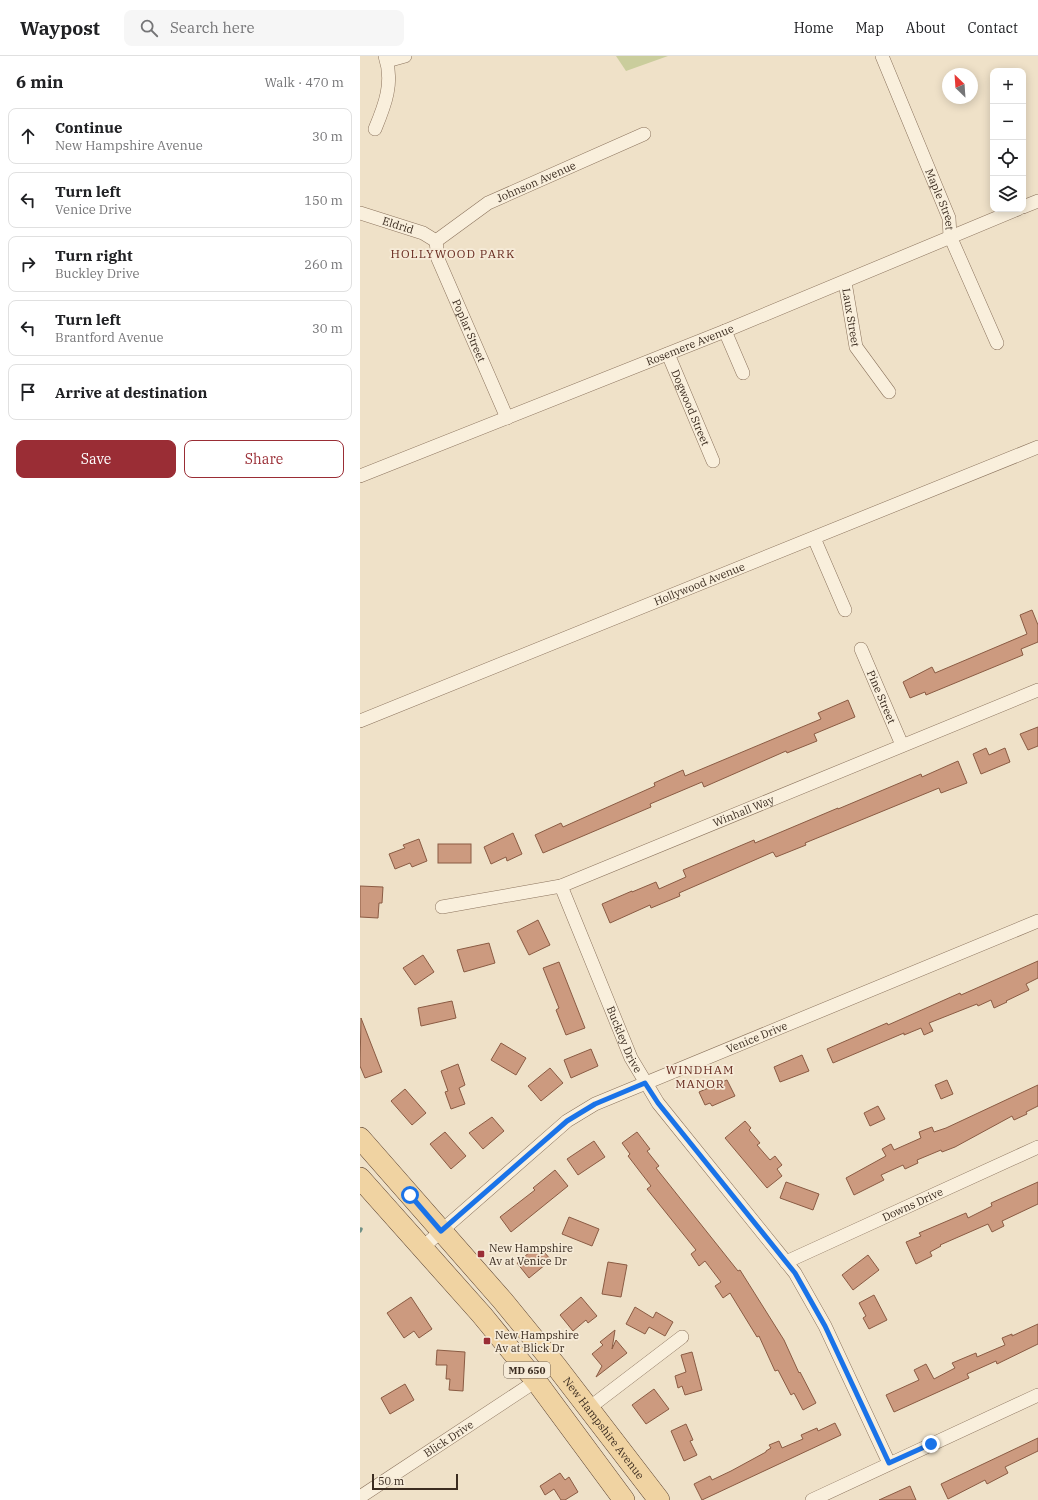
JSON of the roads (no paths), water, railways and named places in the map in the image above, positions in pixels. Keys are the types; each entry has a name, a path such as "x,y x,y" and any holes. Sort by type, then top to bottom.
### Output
{"main road":[{"name":"New Hampshire Avenue","path":"360,1138 507,1306 589,1408 659,1500"},
{"name":"MD 650","path":"360,1178 482,1315 536,1382 624,1500"}],"street":[{"path":"375,129 385,105 389,86 386,59 405,56"},
{"name":"Maple Street","path":"882,56 949,218 950,236 996,343"},
{"name":"Johnson Avenue","path":"436,241 488,204 644,134"},
{"path":"1026,206 1038,201"},
{"name":"Rosemere Avenue","path":"360,476 725,331 1010,212"},
{"name":"Eldrid","path":"360,213 423,233 436,241"},
{"name":"Poplar Street","path":"436,241 438,259 507,418"},
{"name":"Laux Street","path":"845,282 856,346 889,392"},
{"path":"725,331 743,373"},
{"name":"Dogwood Street","path":"668,354 713,461"},
{"name":"Hollywood Avenue","path":"360,721 1038,447"},
{"path":"814,538 845,610"},
{"name":"Pine Street","path":"861,649 902,745"},
{"name":"Winhall Way","path":"442,907 561,886 1038,690"},
{"name":"Buckley Drive","path":"561,886 631,1058 645,1083 658,1103 795,1273 825,1326 889,1463"},
{"name":"Venice Drive","path":"423,1247 567,1121 595,1104 1038,921"},
{"name":"Downs Drive","path":"786,1262 1038,1147"},
{"path":"589,1408 682,1337"},
{"name":"Blick Drive","path":"360,1497 536,1382"},
{"path":"812,1500 1038,1395"}],"place":[{"name":"New Hampshire Av at Venice Dr","path":"481,1254"},
{"name":"New Hampshire Av at Blick Dr","path":"487,1341"}],"district":[{"name":"HOLLYWOOD PARK","path":"453,253"},
{"name":"WINDHAM MANOR","path":"700,1076"}]}
